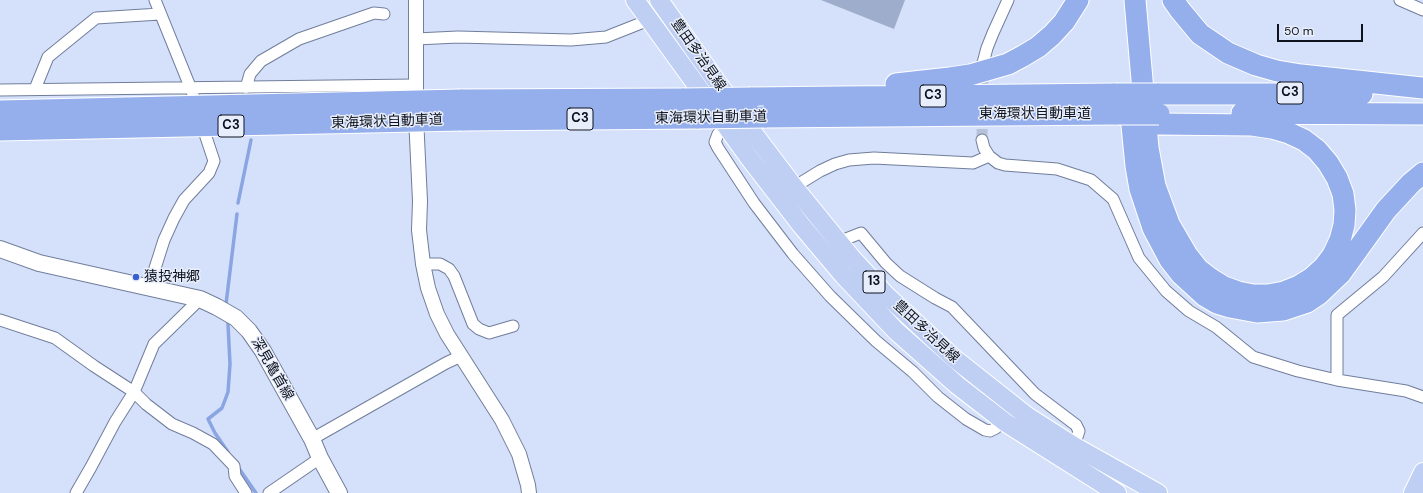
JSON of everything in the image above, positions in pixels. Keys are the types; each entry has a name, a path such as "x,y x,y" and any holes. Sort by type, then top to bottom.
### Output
{"highway":[{"path":"749,95 923,82 970,75 990,70 1008,64 1038,47 1064,22 1078,0"},
{"path":"1120,0 1133,143 1140,189 1153,228 1170,260 1181,274 1205,296 1217,303 1257,312 1283,310 1307,302 1324,290 1340,274 1386,210 1411,183 1423,173"},
{"path":"1135,0 1148,148 1154,180 1169,224 1187,256 1198,269 1211,280 1224,287 1253,295 1268,295 1284,292 1299,286 1312,278 1324,267 1333,255 1340,240 1344,225 1345,210 1343,194 1337,178 1328,163 1317,150 1304,140 1289,133 1272,128 1158,110"},
{"path":"1174,0 1190,23 1205,37 1228,53 1256,65 1277,71 1301,75 1423,88"},
{"name":"東海環状自動車道","path":"0,111 461,110 698,118 929,116 1158,110 1423,94"},
{"name":"東海環状自動車道","path":"0,130 461,110 749,95 1117,111"},
{"name":"東海環状自動車道","path":"1158,110 1423,114"}],"main road":[{"name":"豊田多治見線","path":"635,0 750,159 796,219 857,290 896,331 956,385 1003,420 1117,493"},
{"name":"豊田多治見線","path":"659,0 751,130 794,187 838,242 886,295 954,359 1027,416 1074,446 1158,493"},
{"name":"深見亀首線","path":"0,249 40,263 200,299 236,318 249,331 263,351 312,439 320,458 339,493"},
{"path":"1413,493 1423,472"}],"street":[{"path":"149,287 164,240 174,218 184,200 209,173 214,162 191,87 155,0"},
{"path":"416,0 419,230 423,264 428,288 437,314 447,334 502,420 519,454 529,493"},
{"path":"984,63 991,38 1008,0"},
{"path":"1400,0 1423,10"},
{"path":"246,88 250,74 261,61 299,39 374,13 384,14"},
{"path":"35,89 48,57 96,18 160,14"},
{"path":"416,39 458,37 571,40 606,37 649,20"},
{"path":"0,90 416,85"},
{"path":"728,128 718,134 715,142 718,148 754,203 793,254 830,296 876,341 913,372 942,401 961,416 985,430 990,431 996,428 1003,420"},
{"path":"982,140 984,148 989,156 998,163 1005,165 1057,169 1091,180 1113,199 1140,258 1166,292 1188,311 1216,327 1253,357 1298,371 1337,380 1406,391 1423,397"},
{"path":"794,187 820,171 835,164 849,160 874,158 973,163 989,156"},
{"path":"838,242 861,233 886,263 900,276 952,307 1035,394 1076,424 1079,431 1074,446"},
{"path":"1337,380 1337,314 1383,277 1423,233"},
{"path":"423,264 440,264 449,269 454,276 473,324 480,329 489,333 512,326"},
{"path":"76,493 115,422 134,392 154,344 200,299"},
{"path":"0,320 55,338 134,392 146,404 172,424 213,444 234,466 235,476 246,493"},
{"path":"312,439 461,356"},
{"path":"269,493 320,458"}],"building":[{"path":"821,0 905,0 894,29"}],"waterway":[{"path":"238,203 251,140"},
{"path":"226,304 237,214"},
{"path":"228,324 230,364 228,392 222,408 208,419 215,433 228,452"},
{"path":"238,467 256,493"}],"tunnel":[{"path":"982,140 983,68"}],"place":[{"name":"猿投神郷","path":"136,277"}]}
